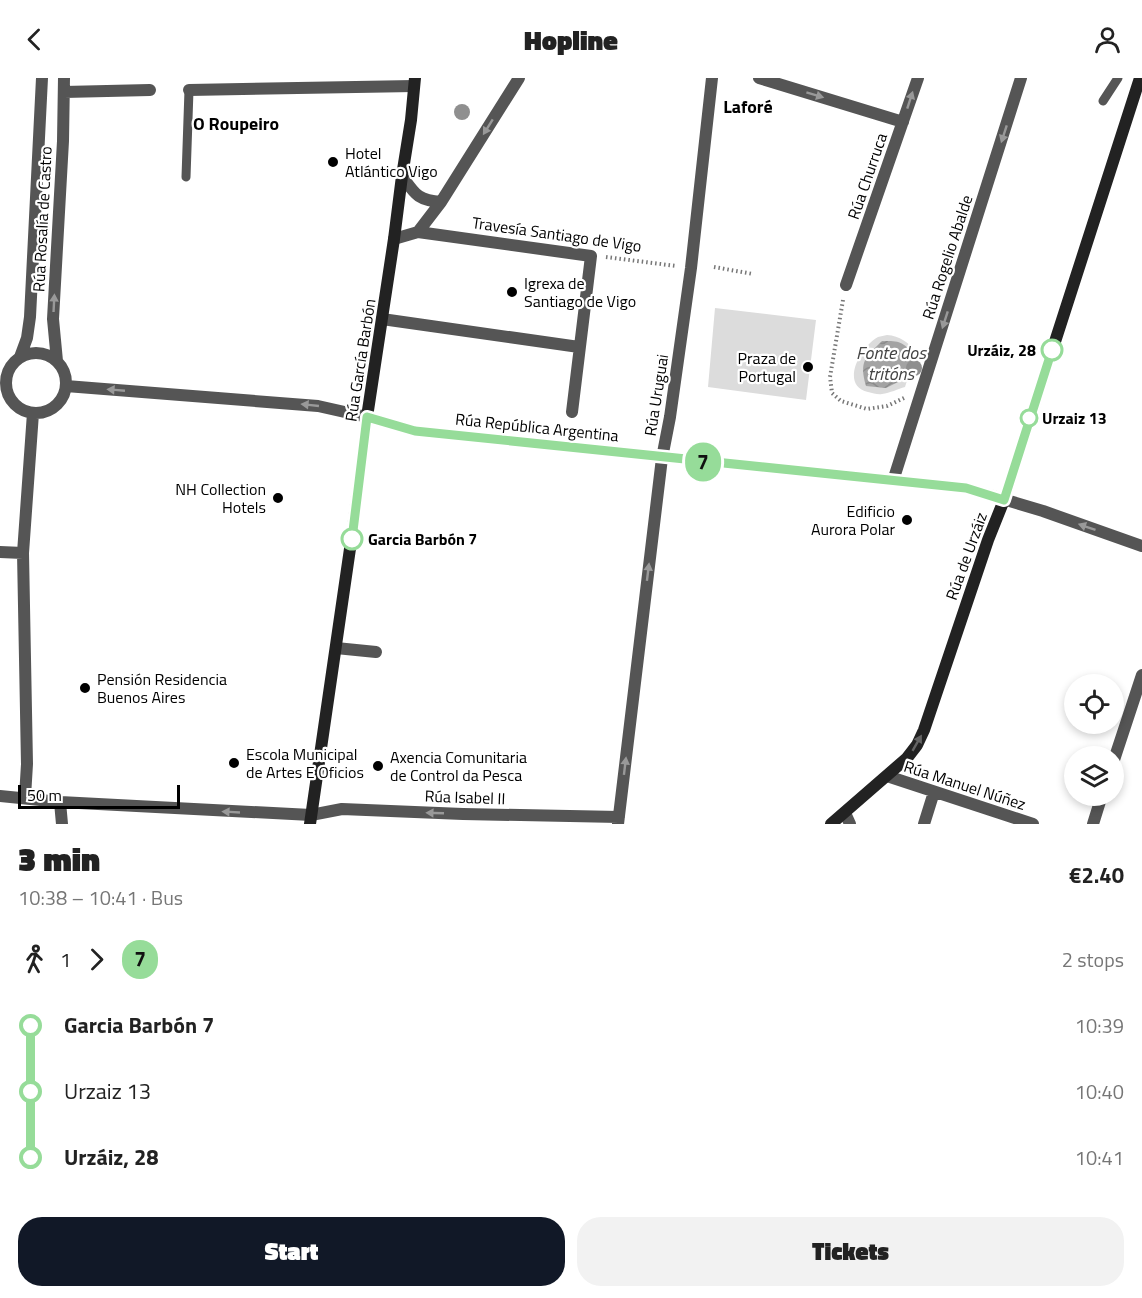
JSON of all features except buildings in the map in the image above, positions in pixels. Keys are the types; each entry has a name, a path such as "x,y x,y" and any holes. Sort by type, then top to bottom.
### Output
{"main road":[{"name":"Rúa de Urzáiz","path":"831,824 848,818 887,776 908,758 924,730 988,540 1004,500 1140,78"},
{"name":"Rúa García Barbón","path":"310,820 415,82"}],"street":[{"name":"Rúa Rosalía de Castro","path":"20,357 27,338 30,317 42,78"},
{"name":"Rúa Rosalía de Castro","path":"57,361 53,319 64,78"},
{"path":"394,239 418,232 441,202 519,78"},
{"name":"Rúa Uruguai","path":"619,820 662,458 691,268 712,78"},
{"path":"759,78 903,122"},
{"name":"Rúa Churruca","path":"846,285 918,78"},
{"name":"Rúa Rogelio Abalde","path":"893,480 1021,78"},
{"path":"189,90 415,82"},
{"path":"64,92 150,90"},
{"path":"402,176 417,196 429,201 441,202"},
{"name":"Travesía Santiago de Vigo","path":"418,232 591,256"},
{"path":"572,412 591,256"},
{"path":"382,319 579,347"},
{"path":"40,352 57,361 63,369 66,386 57,405 39,414 21,409 14,404 3,382 14,361 30,353 40,352"},
{"name":"Rúa República Argentina","path":"66,386 318,406 415,431 966,488 1043,511 1142,546"},
{"path":"25,797 27,764 23,553 33,413"},
{"path":"0,552 23,553"},
{"path":"336,648 376,652"},
{"path":"1119,746 1142,675"},
{"name":"Rúa Manuel Núñez","path":"887,776 1033,824"},
{"path":"924,824 934,792"},
{"name":"Rúa Isabel II","path":"0,796 310,820 342,809 619,820"},
{"path":"60,802 62,824"},
{"path":"1093,824 1099,806"}],"lane":[{"path":"1103,100 1118,78"},
{"path":"186,177 189,90"}],"path":[{"name":"Travesía Santiago de Vigo","path":"591,256 691,268"},
{"path":"714,267 753,274"},
{"path":"846,285 830,377 832,393 841,401 867,409 887,406 902,398 920,398"}],"shaded area":[{"path":"715,308 816,320 806,400 708,387"},
{"name":"Fonte dos tritóns","path":"887,335 903,340 916,352 905,387 888,393 868,392 859,388 855,382 856,365 865,348 878,337"}],"water":[{"name":"Fonte dos tritóns","path":"882,341 901,343 914,356 908,377 886,388 866,386 863,371 865,360"}],"bus line":[{"name":"7","path":"352,539 367,417 415,431 966,488 1004,500 1052,350"}],"place":[{"name":"Hotel Atlántico Vigo","path":"333,162"},
{"name":"Igrexa de Santiago de Vigo","path":"512,292"},
{"name":"Urzáiz, 28","path":"1052,350"},
{"name":"Praza de Portugal","path":"808,367"},
{"name":"Urzaiz 13","path":"1029,418"},
{"name":"NH Collection Hotels","path":"278,498"},
{"name":"Edificio Aurora Polar","path":"907,520"},
{"name":"Garcia Barbón 7","path":"352,539"},
{"name":"Pensión Residencia Buenos Aires","path":"85,688"},
{"name":"Escola Municipal de Artes E Oficios","path":"234,763"},
{"name":"Axencia Comunitaria de Control da Pesca","path":"378,766"}],"district":[{"name":"Laforé","path":"748,106"},
{"name":"O Roupeiro","path":"236,123"}]}
